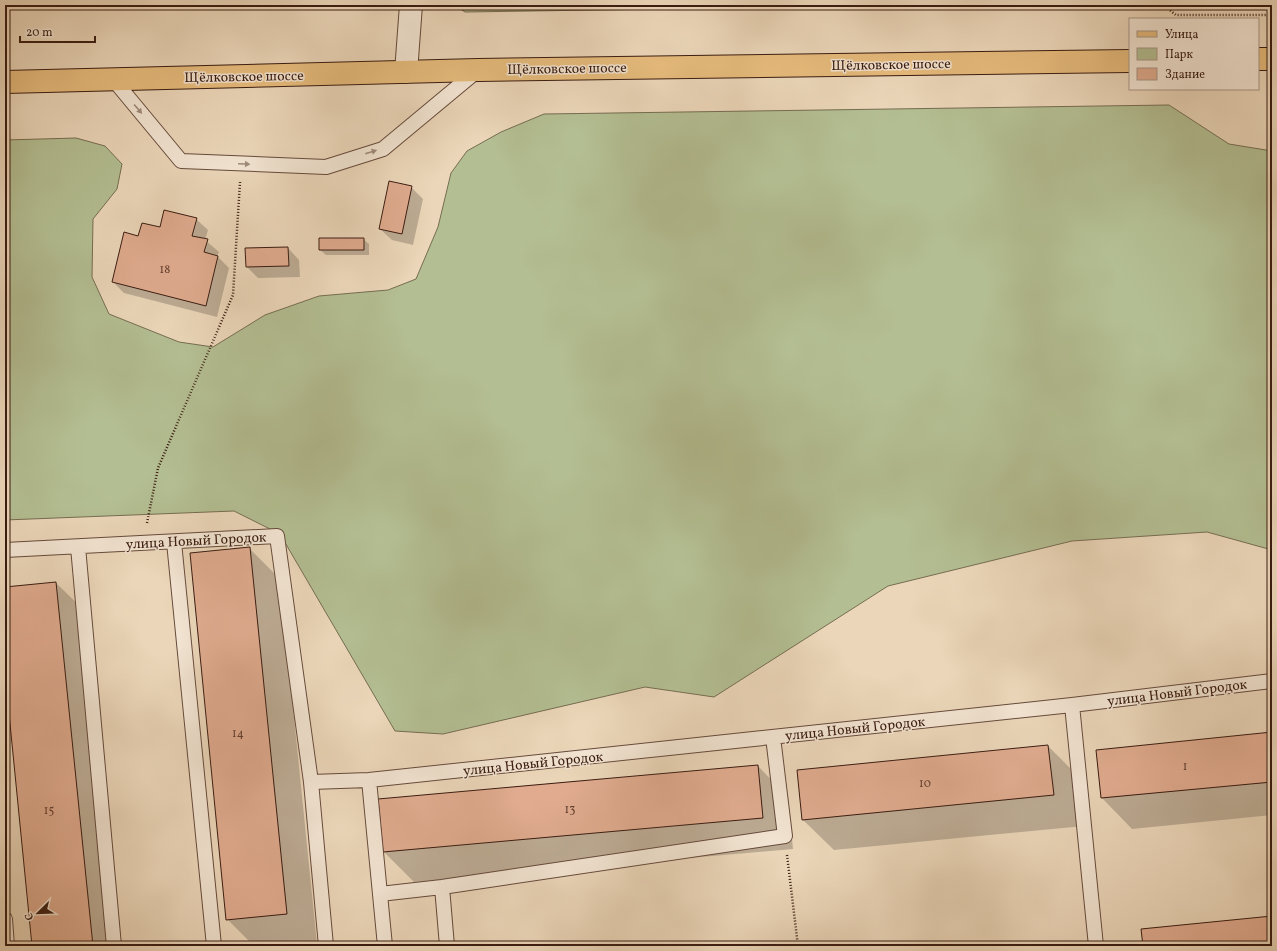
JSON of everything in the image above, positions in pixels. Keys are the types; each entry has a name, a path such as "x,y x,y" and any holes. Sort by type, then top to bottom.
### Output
{"main road":[{"path":"1259,59 1272,58"},
{"name":"Щёлковское шоссе","path":"5,82 478,70 1129,61"}],"street":[{"path":"406,72 411,5"}],"lane":[{"path":"113,79 181,161 326,167 383,149 478,70"},
{"name":"улица Новый Городок","path":"5,550 277,536 311,782 369,780 1072,705 1272,681"},
{"path":"174,542 214,946"},
{"path":"78,547 114,946"},
{"path":"1072,705 1096,946"},
{"path":"380,894 442,887 785,836 773,737"},
{"path":"369,780 385,946"},
{"path":"311,782 326,946"},
{"path":"442,887 447,946"},
{"path":"5,919 7,946"}],"path":[{"path":"1163,5 1176,15 1272,15"},
{"path":"142,543 158,468 233,295 241,164"},
{"path":"785,836 798,946"}],"green space":[{"path":"454,5 929,5 465,12"},
{"path":"1169,105 1229,144 1272,151 1272,550 1207,532 1072,541 888,586 714,697 645,687 443,734 395,731 280,534 234,511 5,520 5,140 76,138 105,146 122,164 117,189 93,219 92,277 109,314 179,342 213,347 265,315 319,296 388,290 416,279 438,227 451,173 467,151 501,132 544,114"}],"building":[{"path":"389,181 412,186 402,234 379,229"},
{"path":"164,210 197,218 192,236 208,239 204,252 218,256 206,306 112,282 124,232 138,236 142,223 160,227"},
{"path":"319,238 364,238 364,250 319,250"},
{"path":"288,247 289,266 246,267 245,248"},
{"path":"250,547 287,914 226,920 190,553"},
{"path":"56,582 93,946 32,946 5,673 5,587"},
{"path":"1272,732 1272,782 1101,798 1096,750"},
{"path":"1048,745 1054,795 802,820 797,770"},
{"path":"758,765 763,818 383,852 378,799"},
{"path":"1272,916 1272,946 1143,946 1141,929"}]}
